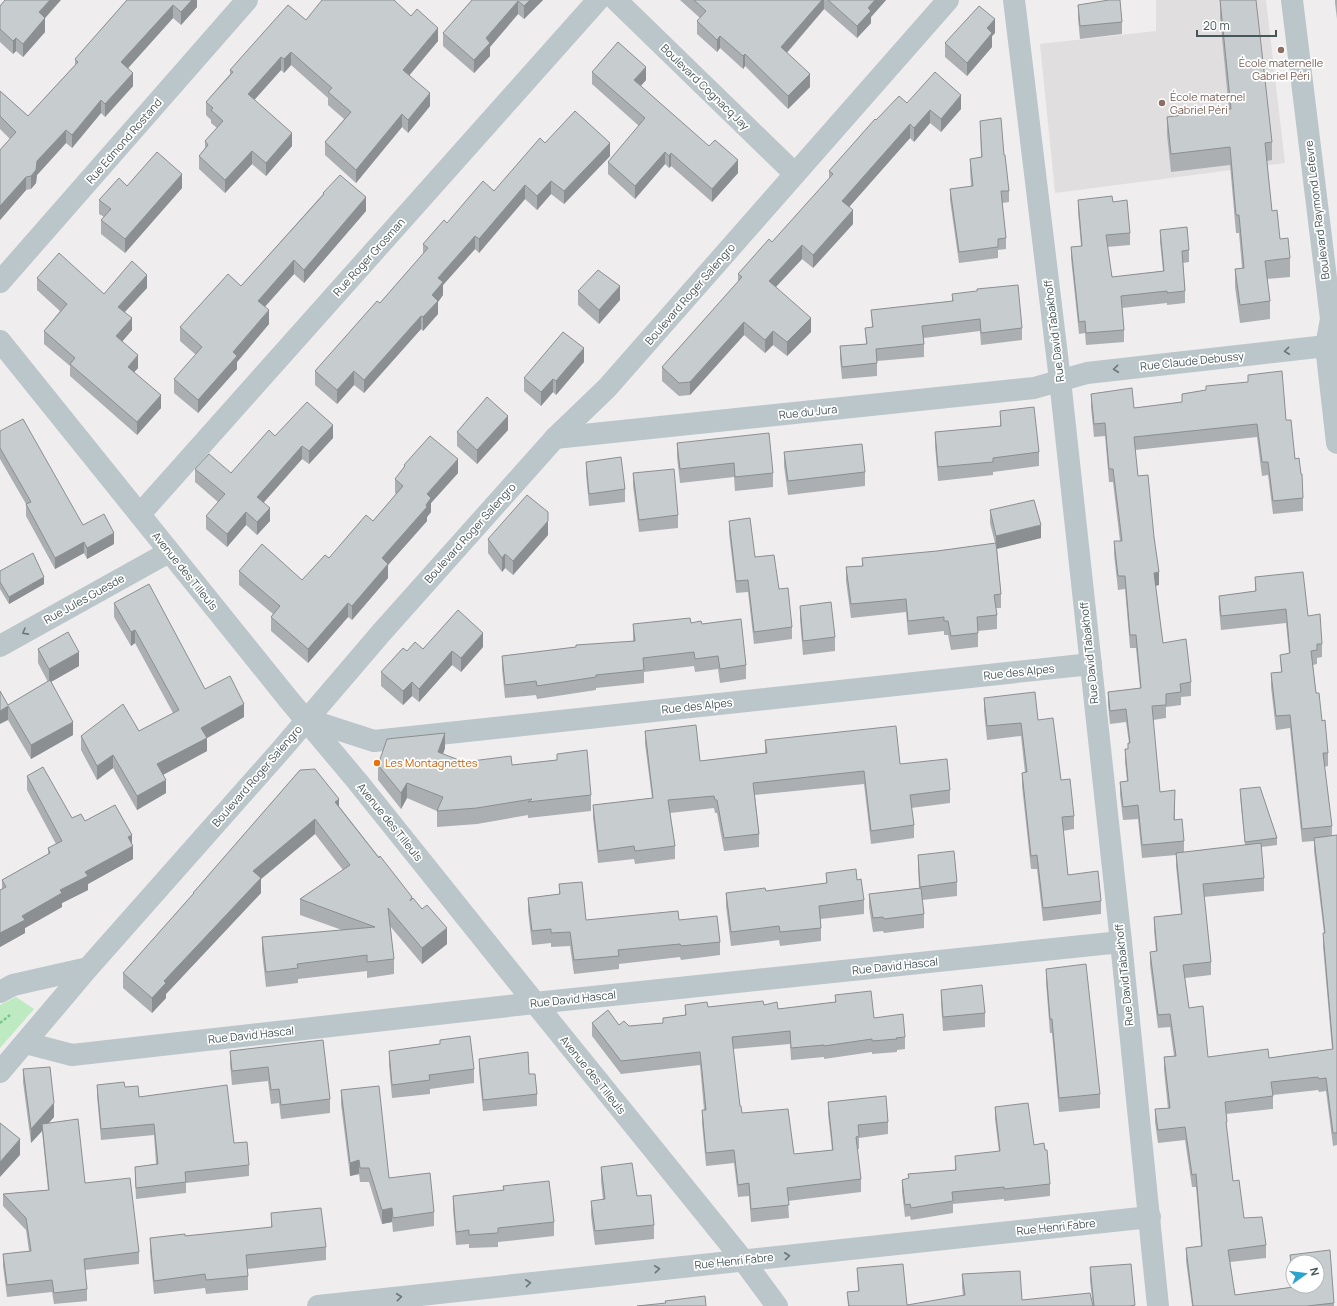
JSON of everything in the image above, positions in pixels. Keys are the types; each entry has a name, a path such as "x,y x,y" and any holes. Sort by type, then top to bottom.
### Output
{"street":[{"name":"Rue Edmond Rostand","path":"0,282 248,0"},
{"name":"Rue Roger Grosman","path":"140,514 598,0"},
{"name":"Boulevard Cognacq Jay","path":"616,0 795,174"},
{"name":"Boulevard Roger Salengro","path":"0,1072 88,968 281,750 381,632 555,438 607,388 948,0"},
{"name":"Rue David Tabakhoff","path":"1014,0 1060,380 1121,942 1158,1306"},
{"name":"Boulevard Raymond Lefevre","path":"1292,0 1334,318 1326,346 1337,443"},
{"name":"Avenue des Tilleuls","path":"0,341 169,552 357,781 743,1260 777,1306"},
{"name":"Rue Claude Debussy","path":"1060,380 1087,373 1326,346"},
{"name":"Rue du Jura","path":"555,438 1034,388 1060,380"},
{"name":"Rue Jules Guesde","path":"0,646 169,552"},
{"name":"Rue des Alpes","path":"306,719 374,741 1091,664"},
{"name":"Rue David Hascal","path":"26,1043 72,1055 535,1003 1121,942"},
{"path":"0,992 13,985 88,968"},
{"name":"Rue Henri Fabre","path":"318,1306 1150,1217"}],"shaded area":[{"name":"École maternel Gabriel Péri","path":"1156,0 1266,0 1285,163 1055,193 1040,44 1156,31"}],"green space":[{"path":"16,997 34,1009 0,1048 0,1005"}],"building":[{"path":"5,0 50,0 39,12 45,18 23,44 16,38 13,41 0,29 0,6"},
{"path":"127,0 192,0 181,12 173,5 121,62 133,73 105,104 101,100 72,135 66,130 37,161 36,170 31,176 26,177 0,206 0,150 16,132 0,116 0,91 28,116 78,62 75,59"},
{"path":"322,0 394,0 411,16 417,9 438,28 403,70 430,93 408,120 402,114 356,170 325,142 351,112 328,92 332,88 291,52 284,59 281,57 248,94 292,133 266,163 252,151 225,180 199,156 208,145 205,141 223,121 211,110 213,108 206,102 233,72 230,70 288,5 306,20"},
{"path":"472,0 530,0 524,6 518,1 486,38 490,43 474,60 443,33"},
{"path":"694,0 822,0 781,47 810,74 788,96 745,54 743,56 720,36 717,40 697,21 706,11"},
{"path":"828,0 875,0 868,8 871,11 857,26"},
{"path":"1109,0 1120,0 1122,22 1080,26 1078,5"},
{"path":"1220,0 1256,0 1272,142 1265,143 1272,211 1277,210 1280,239 1288,238 1290,258 1265,261 1270,301 1240,305 1235,269 1244,268 1239,215 1236,215 1230,147 1171,154 1167,117 1231,109"},
{"path":"979,6 995,19 987,28 992,33 967,63 945,43"},
{"path":"618,42 646,67 634,80 709,146 715,140 738,160 712,189 671,153 669,156 665,152 635,186 608,162 645,118 592,72"},
{"path":"935,72 961,95 941,119 930,110 914,128 910,124 842,201 853,210 813,255 802,245 769,281 811,318 787,342 773,331 765,340 744,322 690,382 679,383 662,367 742,277 738,274 769,239 772,242 833,174 829,171 875,119 876,120 899,96 907,103"},
{"path":"575,111 610,143 564,191 551,181 537,196 525,185 479,239 475,236 438,278 443,282 432,295 438,301 423,317 421,316 364,380 354,371 337,390 315,371 377,301 380,303 428,248 423,244 444,220 447,223 483,181 494,191 540,138 545,143"},
{"path":"1001,118 1009,191 1001,191 1006,238 998,239 998,247 959,252 950,189 973,186 970,159 982,157 980,121"},
{"path":"157,152 182,174 125,239 101,220 111,209 99,200 119,178 127,186"},
{"path":"340,175 366,197 304,270 294,260 258,301 269,310 233,352 237,356 198,400 174,379 202,347 180,327 228,274 241,286"},
{"path":"1112,196 1113,202 1127,200 1130,233 1106,235 1112,277 1164,271 1160,230 1187,227 1189,250 1182,251 1185,291 1167,293 1167,291 1121,296 1124,330 1086,333 1085,321 1079,322 1071,247 1082,246 1078,200"},
{"path":"59,253 104,294 132,261 147,275 118,307 132,318 116,336 138,355 128,367 161,395 137,422 70,364 75,358 44,331 67,304 37,278"},
{"path":"598,270 620,286 599,310 578,291"},
{"path":"1018,285 1022,328 981,333 980,319 922,326 924,344 876,349 877,363 842,367 840,346 867,344 865,328 873,327 871,310 953,301 952,294 977,291 977,289"},
{"path":"563,332 584,348 556,381 553,379 541,392 524,378"},
{"path":"1282,371 1286,420 1291,420 1295,459 1299,458 1302,474 1303,498 1273,501 1268,462 1262,462 1257,424 1134,437 1138,476 1148,475 1159,572 1154,573 1163,643 1186,639 1191,682 1180,684 1181,692 1166,694 1166,705 1152,706 1160,792 1175,790 1174,820 1182,819 1184,841 1142,845 1138,805 1123,807 1120,782 1128,781 1125,749 1128,749 1128,743 1130,743 1126,709 1110,711 1108,692 1141,688 1136,635 1130,635 1125,576 1118,576 1114,541 1122,541 1113,469 1109,469 1105,423 1094,424 1091,394 1132,388 1134,408 1182,402 1182,394 1206,390 1206,386 1248,382 1248,375"},
{"path":"487,397 508,416 477,450 457,432"},
{"path":"307,402 333,425 309,451 302,446 257,497 270,508 257,522 246,512 227,534 206,516 225,494 195,469 209,454 231,473 269,430 275,436"},
{"path":"1034,407 1039,452 993,458 993,462 938,467 935,432 1001,426 1000,411"},
{"path":"23,419 83,525 104,514 114,533 87,548 84,542 55,558 26,504 31,502 0,448 0,431"},
{"path":"769,433 773,473 735,477 734,463 680,469 677,443"},
{"path":"430,436 458,459 427,494 431,498 426,505 427,507 382,558 388,564 352,606 348,603 308,649 271,617 280,606 239,571 262,544 302,580 325,555 329,558 366,515 373,521 403,486 395,479 405,466 404,465"},
{"path":"862,444 865,472 788,481 784,452"},
{"path":"621,457 625,489 589,494 586,462"},
{"path":"674,469 678,515 639,520 633,473"},
{"path":"527,495 548,512 548,521 513,561 505,554 502,558 488,539"},
{"path":"1034,500 1041,525 996,536 990,510"},
{"path":"750,518 755,557 774,555 779,589 788,588 792,627 754,632 748,580 736,581 729,521"},
{"path":"996,543 1001,594 994,595 997,615 977,617 978,633 951,636 948,621 944,621 944,617 908,621 906,599 851,604 846,567 863,566 862,558 937,551"},
{"path":"33,553 44,577 9,597 0,582 0,571"},
{"path":"1303,572 1308,616 1320,614 1322,644 1317,644 1317,650 1311,651 1316,693 1319,693 1322,721 1325,720 1328,753 1323,753 1332,826 1302,829 1290,715 1276,716 1271,673 1282,672 1280,655 1290,653 1286,609 1221,616 1219,596 1256,591 1255,577"},
{"path":"149,584 205,689 230,676 244,704 201,728 207,738 157,764 166,780 137,796 113,755 97,766 81,736 123,704 139,731 179,710 135,630 131,632 114,603"},
{"path":"831,602 835,637 803,641 800,606"},
{"path":"458,610 483,633 461,658 452,651 419,689 412,682 403,691 381,672 403,648 407,651 415,642 423,649"},
{"path":"690,618 691,623 701,621 702,624 741,619 746,665 720,669 718,656 695,659 694,652 643,658 644,670 596,675 596,677 537,686 536,681 505,685 502,656 576,647 576,645 635,641 633,624"},
{"path":"68,632 79,652 49,669 38,649"},
{"path":"50,680 73,722 31,745 8,706 0,711 0,691 8,705"},
{"path":"1035,692 1038,720 1053,718 1061,780 1070,779 1074,816 1062,817 1068,875 1098,871 1101,901 1043,908 1037,855 1031,856 1022,773 1027,772 1021,723 987,726 984,698"},
{"path":"696,725 700,761 767,753 765,740 896,726 900,764 947,759 950,790 910,795 914,825 871,831 864,771 753,783 759,834 724,838 717,800 715,800 714,796 668,800 675,846 635,851 634,846 598,851 593,805 653,798 645,731"},
{"path":"445,733 438,752 464,762 511,756 512,765 557,760 557,754 587,750 591,795 528,802 532,799 477,808 437,811 443,797 407,783 401,793 378,765 387,739"},
{"path":"43,767 72,818 81,814 85,821 115,805 132,835 128,837 133,846 85,872 88,876 60,890 62,893 22,916 25,920 0,933 0,890 6,887 2,880 50,853 48,848 62,841 27,776"},
{"path":"315,769 339,799 335,802 412,897 410,901 413,898 422,909 427,905 447,928 422,948 388,908 394,959 367,962 367,955 297,964 298,968 266,972 262,937 375,927 300,899 350,865 315,819 253,871 261,878 164,981 166,983 152,998 123,973 300,770"},
{"path":"1260,787 1277,838 1245,842 1240,789"},
{"path":"1337,835 1337,1133 1333,1133 1326,1078 1319,1079 1318,1077 1271,1082 1273,1096 1225,1102 1233,1181 1239,1180 1244,1218 1262,1217 1266,1245 1228,1250 1235,1295 1285,1288 1285,1294 1325,1294 1325,1254 1298,1254 1330,1250 1334,1303 1307,1306 1193,1306 1186,1248 1202,1246 1196,1174 1192,1175 1185,1127 1158,1130 1155,1109 1170,1108 1164,1057 1176,1056 1170,1014 1158,1015 1150,952 1157,951 1154,917 1182,914 1176,853 1261,843 1264,878 1203,884 1211,962 1183,965 1189,1008 1203,1006 1208,1057 1268,1049 1269,1058 1333,1049 1323,933 1325,933 1314,838"},
{"path":"954,851 957,882 920,887 918,855"},
{"path":"856,869 857,880 861,879 864,900 819,906 821,928 780,932 779,926 731,932 726,893 765,888 766,891 827,883 826,873"},
{"path":"582,882 586,920 678,911 679,920 717,916 720,942 618,950 619,956 574,960 570,932 551,933 551,929 532,931 528,898 560,894 559,884"},
{"path":"921,888 924,914 884,919 883,917 873,918 869,894"},
{"path":"1086,964 1100,1094 1059,1098 1046,969"},
{"path":"982,985 985,1013 943,1017 941,990"},
{"path":"871,991 874,1018 903,1014 905,1037 896,1038 897,1039 872,1041 872,1039 824,1046 791,1048 790,1031 732,1037 742,1113 788,1109 794,1154 833,1150 828,1102 886,1096 888,1122 858,1125 859,1136 856,1137 861,1179 787,1188 789,1205 751,1209 749,1183 738,1185 734,1150 706,1153 702,1110 706,1110 700,1052 621,1061 592,1023 608,1010 619,1025 624,1021 629,1026 663,1023 663,1018 686,1015 685,1005 707,1002 708,1007 763,1001 764,1005 777,1002 778,1009 836,1002 835,995"},
{"path":"470,1036 474,1069 429,1075 430,1080 392,1085 389,1051 440,1044 440,1040"},
{"path":"323,1040 330,1099 281,1105 279,1089 271,1090 268,1067 232,1071 230,1051"},
{"path":"528,1052 529,1074 535,1074 537,1094 483,1100 479,1059"},
{"path":"50,1067 54,1103 31,1129 23,1069"},
{"path":"124,1082 125,1087 138,1086 139,1097 227,1085 234,1143 247,1142 249,1165 185,1172 186,1182 136,1188 135,1167 158,1164 154,1124 101,1129 97,1085"},
{"path":"379,1086 389,1178 430,1173 434,1212 393,1218 392,1208 382,1210 369,1168 360,1168 359,1160 350,1163 341,1090"},
{"path":"1028,1103 1034,1145 1044,1143 1045,1150 1047,1150 1050,1184 1004,1189 1004,1187 952,1192 953,1201 911,1208 910,1204 905,1205 902,1180 909,1178 908,1174 956,1170 955,1156 1000,1151 995,1107"},
{"path":"78,1119 85,1183 130,1178 139,1252 84,1259 87,1289 54,1293 52,1280 7,1285 3,1254 31,1251 26,1218 3,1194 49,1190 42,1124"},
{"path":"0,1123 20,1139 0,1162"},
{"path":"632,1163 637,1196 651,1195 654,1225 595,1231 591,1201 605,1199 601,1167"},
{"path":"549,1181 554,1222 498,1228 498,1233 469,1235 469,1230 456,1232 453,1196 504,1190 503,1186"},
{"path":"321,1208 326,1247 246,1255 248,1276 206,1280 205,1274 154,1281 150,1238 272,1227 271,1213"},
{"path":"903,1264 907,1305 965,1295 962,1274 1020,1271 1022,1300 1090,1293 1093,1306 849,1306 847,1292 859,1291 857,1268"},
{"path":"1131,1264 1135,1305 1094,1306 1090,1267"},
{"path":"705,1296 706,1306 637,1306 666,1303 665,1301"}],"place":[{"name":"École maternelle Gabriel Péri","path":"1281,50"},
{"name":"École maternel Gabriel Péri","path":"1162,103"},
{"name":"Les Montagnettes","path":"377,763"}]}
